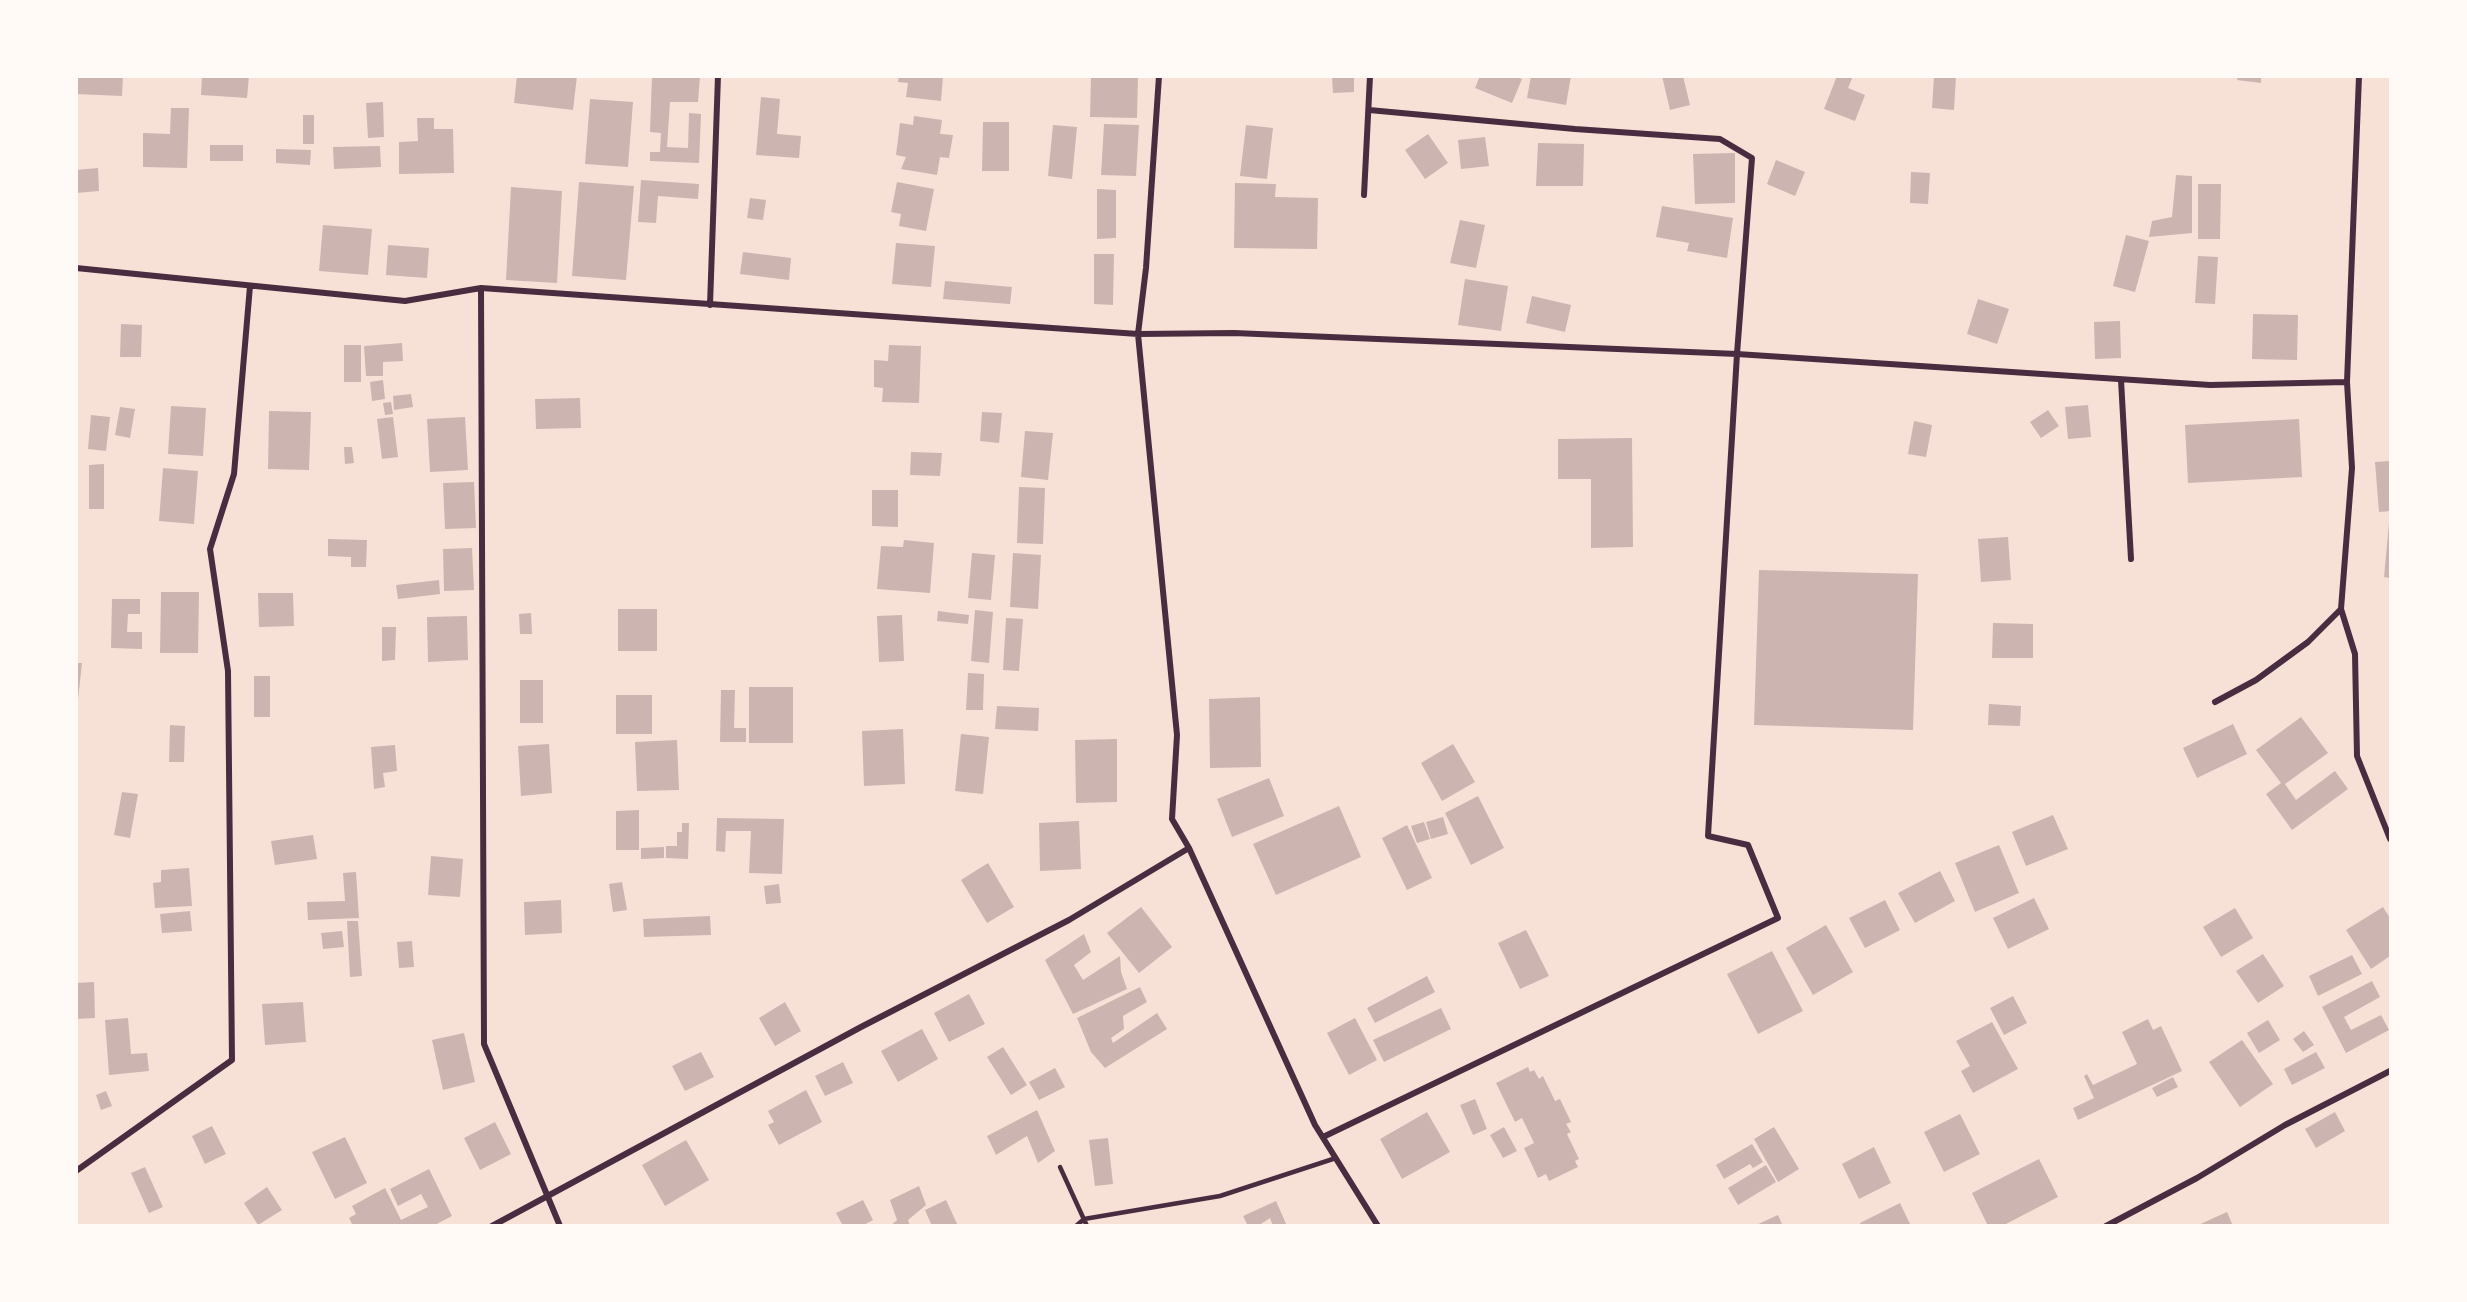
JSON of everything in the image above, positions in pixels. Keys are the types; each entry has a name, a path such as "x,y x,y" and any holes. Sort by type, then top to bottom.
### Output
{"street":[{"path":"710,305 718,76"},
{"path":"1159,76 1146,268 1138,334 1177,735 1172,819 1189,848 1310,1114 1378,1226"},
{"path":"1364,195 1371,76"},
{"path":"2359,76 2347,382 2352,468 2341,609 2355,654 2357,756 2391,840"},
{"path":"1323,1137 1778,918 1748,845 1708,836 1737,354 1752,158 1720,139 1575,129 1369,110"},
{"path":"76,268 405,301 481,288 1138,334 1234,333 1737,354 2210,385 2347,382"},
{"path":"76,1171 232,1060 228,671 210,549 234,474 250,286"},
{"path":"481,288 484,1044 560,1226"},
{"path":"2121,380 2131,559"},
{"path":"2215,702 2256,680 2308,642 2341,609"},
{"path":"492,1226 861,1027 1069,920 1189,848"},
{"path":"2106,1226 2198,1178 2285,1125 2391,1071"}],"lane":[{"path":"1076,1226 1084,1218 1220,1196 1336,1158"},
{"path":"1060,1167 1087,1226"}],"building":[{"path":"76,76 123,76 122,96 76,94"},
{"path":"202,76 249,76 247,98 201,95"},
{"path":"517,76 577,76 573,110 514,103"},
{"path":"652,76 700,76 698,102 670,102 667,147 688,148 689,113 701,114 699,163 650,161 650,152 660,152 661,133 650,132"},
{"path":"899,76 943,76 941,101 906,97 908,83 898,82"},
{"path":"1091,76 1138,76 1137,118 1090,117"},
{"path":"1332,76 1354,76 1354,92 1333,93"},
{"path":"1480,76 1516,76 1522,79 1512,103 1475,88"},
{"path":"1531,76 1571,76 1566,105 1527,98"},
{"path":"1662,76 1683,76 1690,105 1670,110"},
{"path":"1837,76 1853,76 1848,88 1865,95 1855,121 1824,109"},
{"path":"1934,76 1956,76 1954,110 1932,108"},
{"path":"2238,76 2261,76 2261,83 2237,80"},
{"path":"761,97 780,99 777,134 801,136 799,158 756,155"},
{"path":"590,99 633,102 628,167 585,164"},
{"path":"383,102 384,137 368,138 366,103"},
{"path":"171,108 189,108 187,168 143,167 143,133 170,134"},
{"path":"303,115 314,115 314,144 303,144"},
{"path":"914,116 942,120 940,134 953,135 949,158 940,157 937,175 901,169 906,157 896,155 900,123 913,125"},
{"path":"417,118 434,118 434,129 453,129 454,173 399,174 399,142 418,141"},
{"path":"983,122 1009,122 1009,171 982,171"},
{"path":"1104,124 1139,125 1136,176 1101,175"},
{"path":"1053,125 1077,127 1072,179 1048,176"},
{"path":"1246,125 1273,128 1267,179 1240,176"},
{"path":"1428,134 1448,163 1425,179 1405,150"},
{"path":"1485,137 1489,166 1461,169 1458,140"},
{"path":"1538,143 1584,144 1583,186 1536,186"},
{"path":"210,145 243,145 243,161 210,161"},
{"path":"380,146 381,167 334,169 333,147"},
{"path":"276,149 311,150 310,165 276,163"},
{"path":"1735,153 1735,203 1695,204 1693,154"},
{"path":"1776,160 1805,172 1795,196 1767,184"},
{"path":"98,168 99,191 76,193 76,170"},
{"path":"1911,172 1930,173 1928,204 1910,203"},
{"path":"2176,175 2192,176 2192,233 2149,237 2152,221 2172,217"},
{"path":"641,180 699,184 698,199 658,196 656,223 638,222"},
{"path":"579,182 634,186 626,280 572,276"},
{"path":"897,182 934,189 926,231 899,226 901,214 891,212"},
{"path":"1235,183 1276,184 1275,197 1318,198 1317,249 1234,248"},
{"path":"2198,184 2221,184 2220,239 2198,239"},
{"path":"511,187 562,191 557,283 506,280"},
{"path":"1097,189 1116,190 1116,238 1097,239"},
{"path":"750,198 766,200 763,220 747,218"},
{"path":"1662,206 1733,218 1727,258 1687,251 1689,243 1656,237"},
{"path":"1460,220 1485,225 1476,268 1450,263"},
{"path":"323,225 372,229 368,275 319,271"},
{"path":"2126,235 2149,241 2135,292 2113,286"},
{"path":"896,243 935,246 931,287 892,284"},
{"path":"388,245 429,248 427,278 386,275"},
{"path":"743,252 791,258 789,280 740,274"},
{"path":"1094,254 1114,254 1113,305 1094,304"},
{"path":"2198,256 2218,257 2215,304 2195,303"},
{"path":"1465,279 1508,286 1501,331 1458,325"},
{"path":"945,281 1012,287 1010,304 943,299"},
{"path":"1532,296 1571,305 1565,332 1526,323"},
{"path":"1978,299 2009,309 1997,344 1967,334"},
{"path":"2253,314 2298,315 2297,360 2252,359"},
{"path":"2120,321 2121,358 2095,359 2094,322"},
{"path":"121,324 142,325 141,357 120,357"},
{"path":"402,343 403,361 383,362 383,376 366,376 364,346"},
{"path":"344,345 361,345 361,382 344,382"},
{"path":"889,345 921,346 919,403 882,402 883,388 874,387 874,360 888,361"},
{"path":"383,380 385,399 372,401 370,382"},
{"path":"411,394 413,407 394,410 393,396"},
{"path":"580,398 581,428 536,429 535,399"},
{"path":"391,402 393,414 385,415 383,403"},
{"path":"2088,405 2091,437 2068,439 2065,407"},
{"path":"171,406 206,408 203,456 168,454"},
{"path":"120,407 135,409 130,438 115,435"},
{"path":"2048,410 2059,426 2041,438 2030,422"},
{"path":"269,411 311,412 309,470 268,469"},
{"path":"982,412 1002,413 999,443 980,441"},
{"path":"91,415 110,417 106,451 88,449"},
{"path":"393,417 398,457 382,459 377,419"},
{"path":"465,417 468,470 430,472 427,419"},
{"path":"2299,419 2302,477 2188,483 2185,425"},
{"path":"1914,421 1932,425 1926,457 1908,454"},
{"path":"1025,431 1053,433 1048,480 1021,477"},
{"path":"1632,438 1633,547 1591,548 1591,479 1558,479 1558,439"},
{"path":"344,447 352,447 354,463 345,464"},
{"path":"911,452 942,453 940,476 910,475"},
{"path":"2390,461 2390,511 2379,512 2375,462"},
{"path":"104,464 104,509 89,509 89,465"},
{"path":"163,468 198,471 194,524 159,521"},
{"path":"474,482 476,528 445,529 443,483"},
{"path":"1019,487 1045,488 1043,544 1017,543"},
{"path":"872,490 898,490 898,527 872,526"},
{"path":"2390,523 2390,578 2384,577"},
{"path":"2008,537 2011,580 1981,582 1978,539"},
{"path":"328,539 367,540 366,567 351,567 351,557 328,556"},
{"path":"904,540 934,543 930,593 877,589 881,546 903,547"},
{"path":"472,548 474,590 444,591 443,549"},
{"path":"972,553 995,555 991,600 968,598"},
{"path":"1013,553 1041,555 1038,609 1010,607"},
{"path":"1759,570 1918,574 1913,730 1754,725"},
{"path":"439,580 440,594 398,599 396,585"},
{"path":"161,592 199,592 198,653 160,653"},
{"path":"258,593 293,593 294,626 259,627"},
{"path":"112,599 140,599 140,614 128,614 127,632 142,632 142,649 111,648"},
{"path":"618,609 657,609 657,651 618,651"},
{"path":"975,610 993,612 989,663 971,661"},
{"path":"938,611 969,615 968,624 937,621"},
{"path":"531,613 532,634 520,634 519,614"},
{"path":"902,615 904,661 879,662 877,616"},
{"path":"467,616 468,660 428,662 427,617"},
{"path":"1006,618 1023,619 1019,671 1003,670"},
{"path":"1993,623 2033,624 2033,658 1992,658"},
{"path":"382,627 396,627 395,660 382,661"},
{"path":"76,663 82,663 78,699 76,698"},
{"path":"968,673 984,674 983,710 966,710"},
{"path":"254,676 270,676 270,717 254,717"},
{"path":"520,680 543,680 543,723 520,723"},
{"path":"749,687 793,687 793,743 749,743"},
{"path":"721,690 735,690 734,728 746,728 746,742 720,742"},
{"path":"616,695 652,695 652,734 616,734"},
{"path":"1260,697 1261,767 1210,768 1209,699"},
{"path":"1989,704 2021,706 2020,726 1988,725"},
{"path":"997,706 1039,708 1038,731 995,729"},
{"path":"2301,717 2328,753 2285,784 2296,800 2335,771 2348,789 2292,830 2266,794 2281,783 2256,750"},
{"path":"2233,724 2247,754 2197,778 2183,748"},
{"path":"170,725 185,726 184,762 169,762"},
{"path":"903,729 905,784 864,786 862,731"},
{"path":"961,734 989,737 983,794 955,791"},
{"path":"1117,739 1117,802 1076,803 1075,740"},
{"path":"677,740 679,790 637,791 635,742"},
{"path":"549,744 552,793 521,796 518,746"},
{"path":"1453,744 1475,782 1442,801 1421,763"},
{"path":"395,745 397,771 383,773 385,787 374,789 371,747"},
{"path":"1269,778 1284,816 1232,837 1217,799"},
{"path":"122,792 138,794 130,838 114,835"},
{"path":"1478,796 1504,848 1471,865 1445,813"},
{"path":"1339,806 1361,857 1276,895 1253,844"},
{"path":"639,810 639,850 616,850 616,811"},
{"path":"2053,815 2068,849 2026,866 2012,832"},
{"path":"1443,817 1448,834 1431,839 1426,822"},
{"path":"717,818 784,819 782,874 749,873 751,831 726,831 725,852 716,851"},
{"path":"1079,821 1081,869 1040,871 1039,823"},
{"path":"1424,822 1430,839 1417,843 1411,826"},
{"path":"682,823 689,823 688,859 666,858 666,846 677,846 677,832 682,832"},
{"path":"1407,825 1432,878 1407,890 1382,838"},
{"path":"313,835 317,859 275,865 271,841"},
{"path":"1999,845 2019,893 1975,912 1955,863"},
{"path":"664,847 664,858 641,859 641,848"},
{"path":"431,856 463,859 460,897 428,895"},
{"path":"988,863 1014,907 987,923 961,880"},
{"path":"189,868 192,906 155,908 153,883 161,882 161,870"},
{"path":"1940,871 1955,901 1915,923 1898,893"},
{"path":"356,872 359,918 308,920 307,902 345,901 343,873"},
{"path":"622,882 627,910 613,912 609,884"},
{"path":"779,884 781,903 766,904 764,886"},
{"path":"2034,898 2049,929 2008,949 1993,918"},
{"path":"561,900 562,933 525,935 524,902"},
{"path":"1885,900 1900,930 1865,948 1849,918"},
{"path":"1141,907 1172,947 1139,973 1107,933"},
{"path":"2383,907 2390,918 2390,956 2371,969 2346,930"},
{"path":"2235,908 2253,938 2221,957 2203,927"},
{"path":"190,911 192,931 162,933 160,914"},
{"path":"710,916 711,935 644,937 643,919"},
{"path":"347,921 358,921 362,976 350,977"},
{"path":"1826,925 1853,972 1813,995 1786,948"},
{"path":"1526,930 1549,976 1520,989 1498,943"},
{"path":"342,931 344,947 323,949 321,933"},
{"path":"1084,934 1091,952 1074,965 1083,980 1120,956 1121,972 1127,989 1073,1014 1045,960"},
{"path":"412,941 414,967 399,968 397,942"},
{"path":"1772,951 1803,1011 1758,1034 1727,974"},
{"path":"2263,954 2284,986 2258,1003 2236,971"},
{"path":"2352,955 2362,974 2318,996 2309,976"},
{"path":"1427,976 1435,992 1375,1023 1367,1008"},
{"path":"2372,981 2380,997 2344,1017 2351,1030 2381,1015 2389,1030 2346,1053 2322,1007"},
{"path":"94,982 95,1018 76,1019 76,983"},
{"path":"1140,987 1147,1002 1123,1016 1124,1029 1111,1038 1113,1043 1157,1013 1167,1029 1105,1068 1091,1052 1077,1018"},
{"path":"969,994 985,1024 949,1042 934,1013"},
{"path":"2013,996 2027,1023 2004,1035 1990,1008"},
{"path":"303,1002 306,1042 265,1045 262,1004"},
{"path":"785,1002 801,1031 775,1046 759,1018"},
{"path":"1441,1008 1451,1029 1384,1062 1373,1040"},
{"path":"128,1018 131,1054 147,1053 149,1071 109,1075 105,1020"},
{"path":"1355,1018 1377,1060 1349,1075 1327,1033"},
{"path":"2148,1019 2153,1030 2161,1026 2182,1071 2078,1120 2073,1108 2094,1098 2084,1076 2087,1074 2093,1085 2137,1064 2122,1032"},
{"path":"2268,1020 2280,1040 2259,1053 2247,1033"},
{"path":"1992,1022 2018,1069 1973,1093 1961,1071 1970,1066 1956,1041"},
{"path":"922,1029 938,1059 898,1082 881,1051"},
{"path":"2304,1031 2314,1045 2303,1052 2293,1039"},
{"path":"464,1033 475,1082 443,1090 432,1040"},
{"path":"2242,1040 2273,1084 2240,1107 2209,1062"},
{"path":"1003,1047 1027,1085 1011,1095 987,1057"},
{"path":"701,1052 714,1077 685,1091 672,1066"},
{"path":"2316,1052 2325,1068 2292,1085 2284,1069"},
{"path":"843,1062 853,1083 825,1096 815,1076"},
{"path":"1528,1067 1530,1072 1534,1070 1539,1079 1543,1076 1555,1101 1560,1099 1571,1122 1566,1124 1571,1132 1567,1134 1579,1159 1575,1161 1578,1167 1549,1181 1546,1174 1538,1178 1524,1148 1534,1143 1522,1118 1515,1122 1496,1083"},
{"path":"1055,1068 1065,1087 1039,1100 1029,1082"},
{"path":"2173,1077 2178,1087 2157,1097 2152,1088"},
{"path":"806,1090 822,1122 779,1145 768,1125 774,1122 768,1111"},
{"path":"106,1091 112,1106 101,1110 96,1095"},
{"path":"1475,1099 1487,1129 1473,1135 1460,1105"},
{"path":"1037,1110 1055,1151 1038,1163 1027,1136 996,1155 987,1136"},
{"path":"1427,1112 1450,1152 1402,1179 1380,1139"},
{"path":"2335,1112 2345,1131 2316,1148 2305,1129"},
{"path":"1960,1114 1980,1154 1944,1172 1924,1132"},
{"path":"495,1122 511,1154 480,1170 464,1138"},
{"path":"212,1126 226,1154 205,1164 192,1136"},
{"path":"1504,1127 1517,1151 1503,1158 1490,1135"},
{"path":"1774,1127 1799,1169 1778,1182 1754,1139"},
{"path":"345,1137 367,1183 335,1199 312,1152"},
{"path":"1108,1138 1113,1184 1095,1186 1089,1140"},
{"path":"686,1140 709,1180 665,1206 642,1165"},
{"path":"1752,1144 1763,1162 1753,1168 1750,1164 1724,1179 1716,1165"},
{"path":"1874,1147 1891,1183 1859,1199 1842,1164"},
{"path":"2039,1159 2058,1197 2002,1226 1988,1226 1972,1193"},
{"path":"1766,1165 1776,1182 1738,1205 1728,1188"},
{"path":"145,1167 163,1207 149,1213 131,1173"},
{"path":"429,1169 452,1216 433,1226 353,1226 349,1218 356,1214 352,1206 385,1188 401,1220 428,1207 421,1194 398,1206 390,1189"},
{"path":"919,1186 926,1205 908,1220 910,1226 890,1226 897,1220 890,1200"},
{"path":"267,1187 282,1210 258,1225 244,1203"},
{"path":"863,1200 873,1220 862,1226 843,1226 836,1213"},
{"path":"946,1200 958,1226 932,1226 925,1210"},
{"path":"1276,1201 1287,1226 1273,1226 1270,1218 1258,1226 1248,1226 1243,1216"},
{"path":"1900,1203 1911,1226 1861,1226 1860,1223"},
{"path":"2227,1212 2233,1226 2196,1226"},
{"path":"1778,1215 1783,1226 1754,1226"}]}
